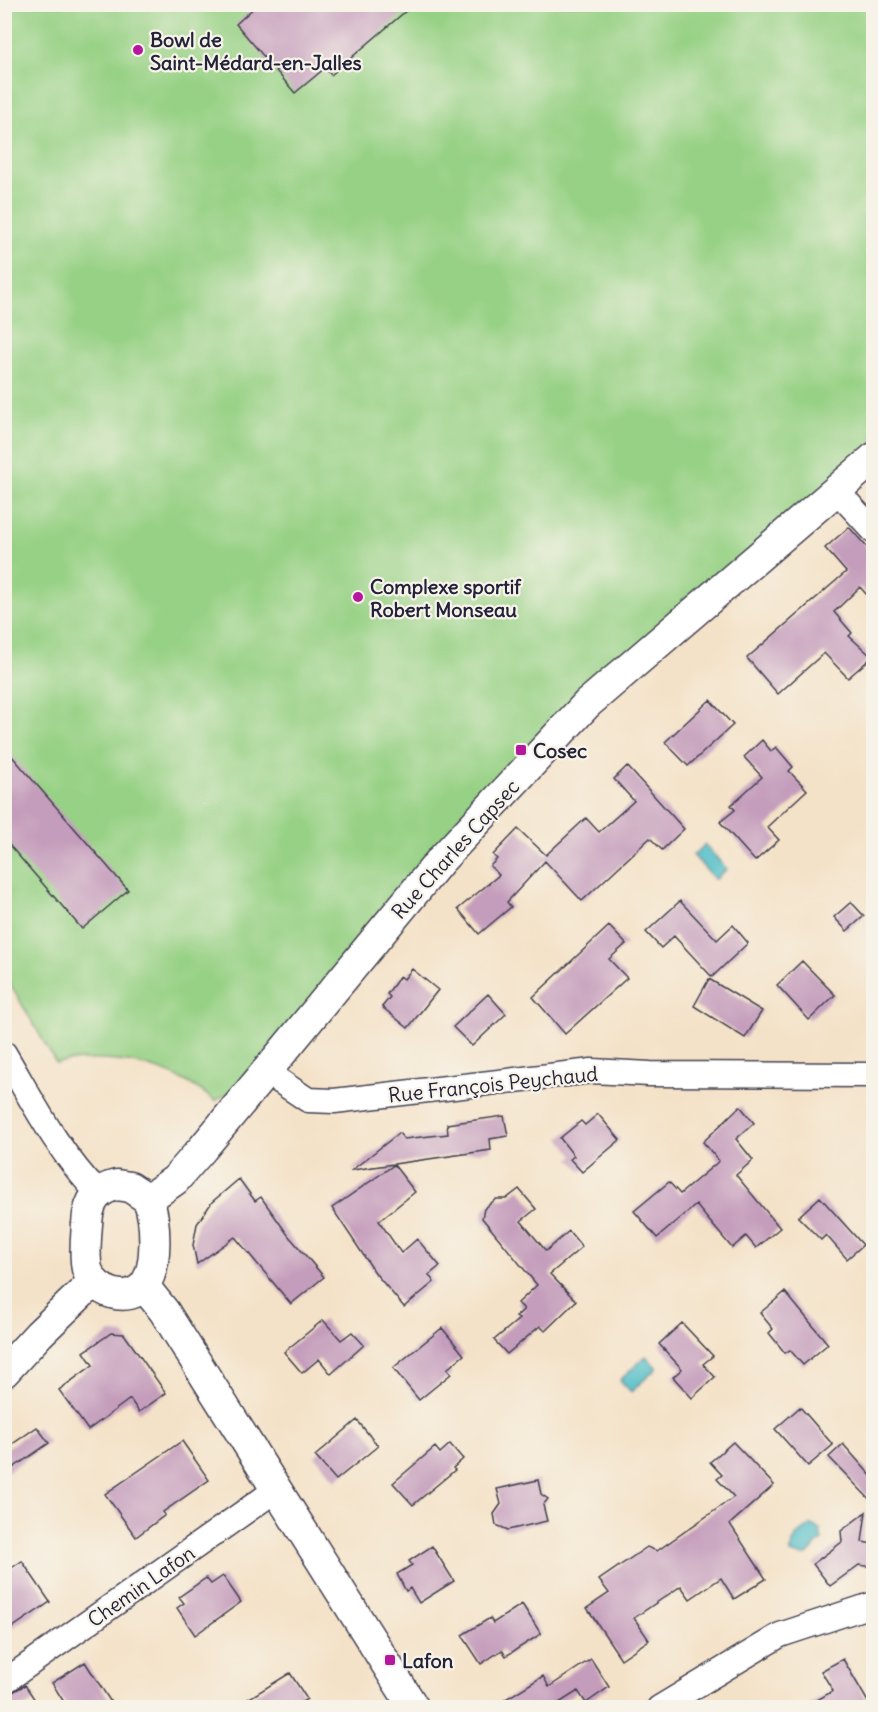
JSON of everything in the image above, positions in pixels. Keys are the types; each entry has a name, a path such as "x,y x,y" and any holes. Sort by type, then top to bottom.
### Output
{"street":[{"name":"Rue Charles Capsec","path":"148,1199 175,1180 441,860 587,704 873,458"},
{"path":"836,490 873,531"},
{"path":"4,1053 56,1143 76,1171 98,1193"},
{"name":"Rue François Peychaud","path":"266,1072 308,1100 334,1101 592,1071 650,1074 873,1075"},
{"path":"117,1185 129,1187 148,1199 154,1220 151,1274 144,1286 133,1293 119,1296 102,1290 93,1282 86,1261 89,1206 104,1188 117,1185"},
{"path":"4,1372 39,1334 93,1282"},
{"path":"144,1286 164,1311 414,1707"},
{"name":"Chemin Lafon","path":"4,1682 277,1490"},
{"path":"659,1707 780,1635 873,1604"}],"green space":[{"name":"Complexe sportif Robert Monseau","path":"4,5 873,5 873,458 587,704 266,1072 215,1101 178,1078 140,1064 99,1060 56,1063 5,975"}],"water":[{"path":"705,845 727,869 715,880 693,855"},
{"path":"646,1356 657,1368 631,1392 620,1380"},
{"path":"811,1525 820,1529 822,1540 809,1554 803,1556 791,1553 790,1550 797,1535"}],"building":[{"path":"258,4 414,4 331,75 325,68 295,93 236,24"},
{"path":"849,527 873,554 873,602 860,587 834,612 852,633 849,636 872,657 848,678 824,653 778,694 747,658 846,572 825,548"},
{"path":"710,700 733,725 688,766 665,742"},
{"path":"762,740 771,751 776,747 793,767 789,771 807,790 767,827 779,840 755,861 720,822 735,810 731,805 762,777 744,757"},
{"path":"4,747 128,890 82,929 4,839"},
{"path":"627,766 684,829 662,850 650,838 582,901 545,861 507,902 511,907 479,934 458,909 499,875 490,866 497,859 493,855 518,829 546,855 586,818 599,832 634,801 614,779"},
{"path":"680,901 717,940 733,925 748,943 712,977 674,936 661,948 646,932"},
{"path":"851,902 864,916 847,931 834,917"},
{"path":"609,926 626,944 609,959 627,978 565,1034 533,997"},
{"path":"802,961 835,995 809,1020 777,985"},
{"path":"412,969 438,990 408,1028 382,1007 390,997 387,994 400,976 404,979"},
{"path":"709,979 762,1011 745,1038 694,1006"},
{"path":"488,994 506,1014 472,1046 453,1027"},
{"path":"740,1106 754,1123 736,1139 753,1160 736,1175 780,1228 756,1248 746,1236 732,1248 696,1205 657,1238 634,1211 669,1182 680,1194 719,1161 703,1142"},
{"path":"598,1114 620,1140 582,1172 570,1159 574,1156 560,1138 581,1121 585,1125"},
{"path":"504,1116 508,1136 490,1139 491,1150 352,1170 399,1133 404,1139 448,1134 447,1124"},
{"path":"394,1165 415,1192 379,1221 401,1253 417,1239 440,1266 429,1275 434,1282 404,1307 376,1274 332,1208"},
{"path":"239,1179 255,1201 261,1197 288,1235 324,1277 291,1304 235,1237 197,1264 193,1245 197,1224 212,1202"},
{"path":"519,1189 536,1209 521,1221 546,1251 569,1231 582,1247 550,1274 576,1301 545,1331 540,1326 507,1354 494,1340 519,1319 516,1317 524,1309 518,1303 537,1285 482,1218 484,1209 496,1199 506,1199"},
{"path":"820,1197 863,1245 847,1259 826,1235 821,1240 798,1217"},
{"path":"785,1292 828,1344 803,1365 790,1350 785,1353 769,1333 773,1329 760,1313"},
{"path":"323,1320 341,1340 352,1332 364,1345 331,1374 319,1359 302,1373 284,1352"},
{"path":"682,1323 713,1356 703,1364 715,1377 692,1398 673,1377 682,1369 659,1344"},
{"path":"442,1328 464,1355 447,1369 451,1374 419,1400 393,1368"},
{"path":"111,1333 124,1334 166,1393 139,1412 130,1399 88,1430 59,1390 93,1365 84,1352"},
{"path":"800,1407 833,1445 808,1466 775,1429"},
{"path":"357,1420 378,1446 336,1480 315,1456"},
{"path":"37,1427 49,1443 4,1474 4,1450"},
{"path":"182,1441 209,1480 163,1512 165,1515 136,1537 105,1494"},
{"path":"733,1442 774,1485 730,1524 766,1579 734,1599 721,1578 690,1599 681,1586 634,1618 649,1640 621,1659 587,1608 609,1593 599,1580 647,1547 657,1551 734,1497 717,1479 722,1475 710,1462"},
{"path":"450,1444 463,1459 453,1468 455,1470 413,1505 393,1483 435,1447 440,1453"},
{"path":"843,1444 873,1478 873,1503 829,1457"},
{"path":"538,1480 541,1494 548,1499 543,1505 547,1521 508,1530 496,1525 494,1514 501,1504 497,1489"},
{"path":"866,1512 862,1542 873,1544 873,1567 859,1565 830,1586 813,1564 842,1542 841,1531"},
{"path":"432,1546 454,1581 419,1603 410,1588 406,1591 397,1574 412,1565 409,1561"},
{"path":"22,1561 50,1602 4,1633 4,1573"},
{"path":"223,1576 241,1602 195,1635 177,1608 184,1603 179,1597 206,1578 211,1584"},
{"path":"522,1604 541,1634 506,1656 502,1650 481,1664 462,1635 490,1618 493,1623"},
{"path":"591,1659 609,1687 586,1703 578,1691 559,1703 562,1707 493,1707 543,1676 549,1687"},
{"path":"843,1659 871,1707 805,1707 833,1691 821,1671"},
{"path":"85,1662 114,1707 67,1707 52,1683"},
{"path":"290,1673 307,1699 294,1707 235,1707"},
{"path":"25,1685 35,1700 25,1707 4,1707 4,1697"}],"place":[{"name":"Bowl de Saint-Médard-en-Jalles","path":"138,50"},
{"name":"Complexe sportif Robert Monseau","path":"358,597"},
{"name":"Cosec","path":"521,750"},
{"name":"Lafon","path":"390,1660"}]}
